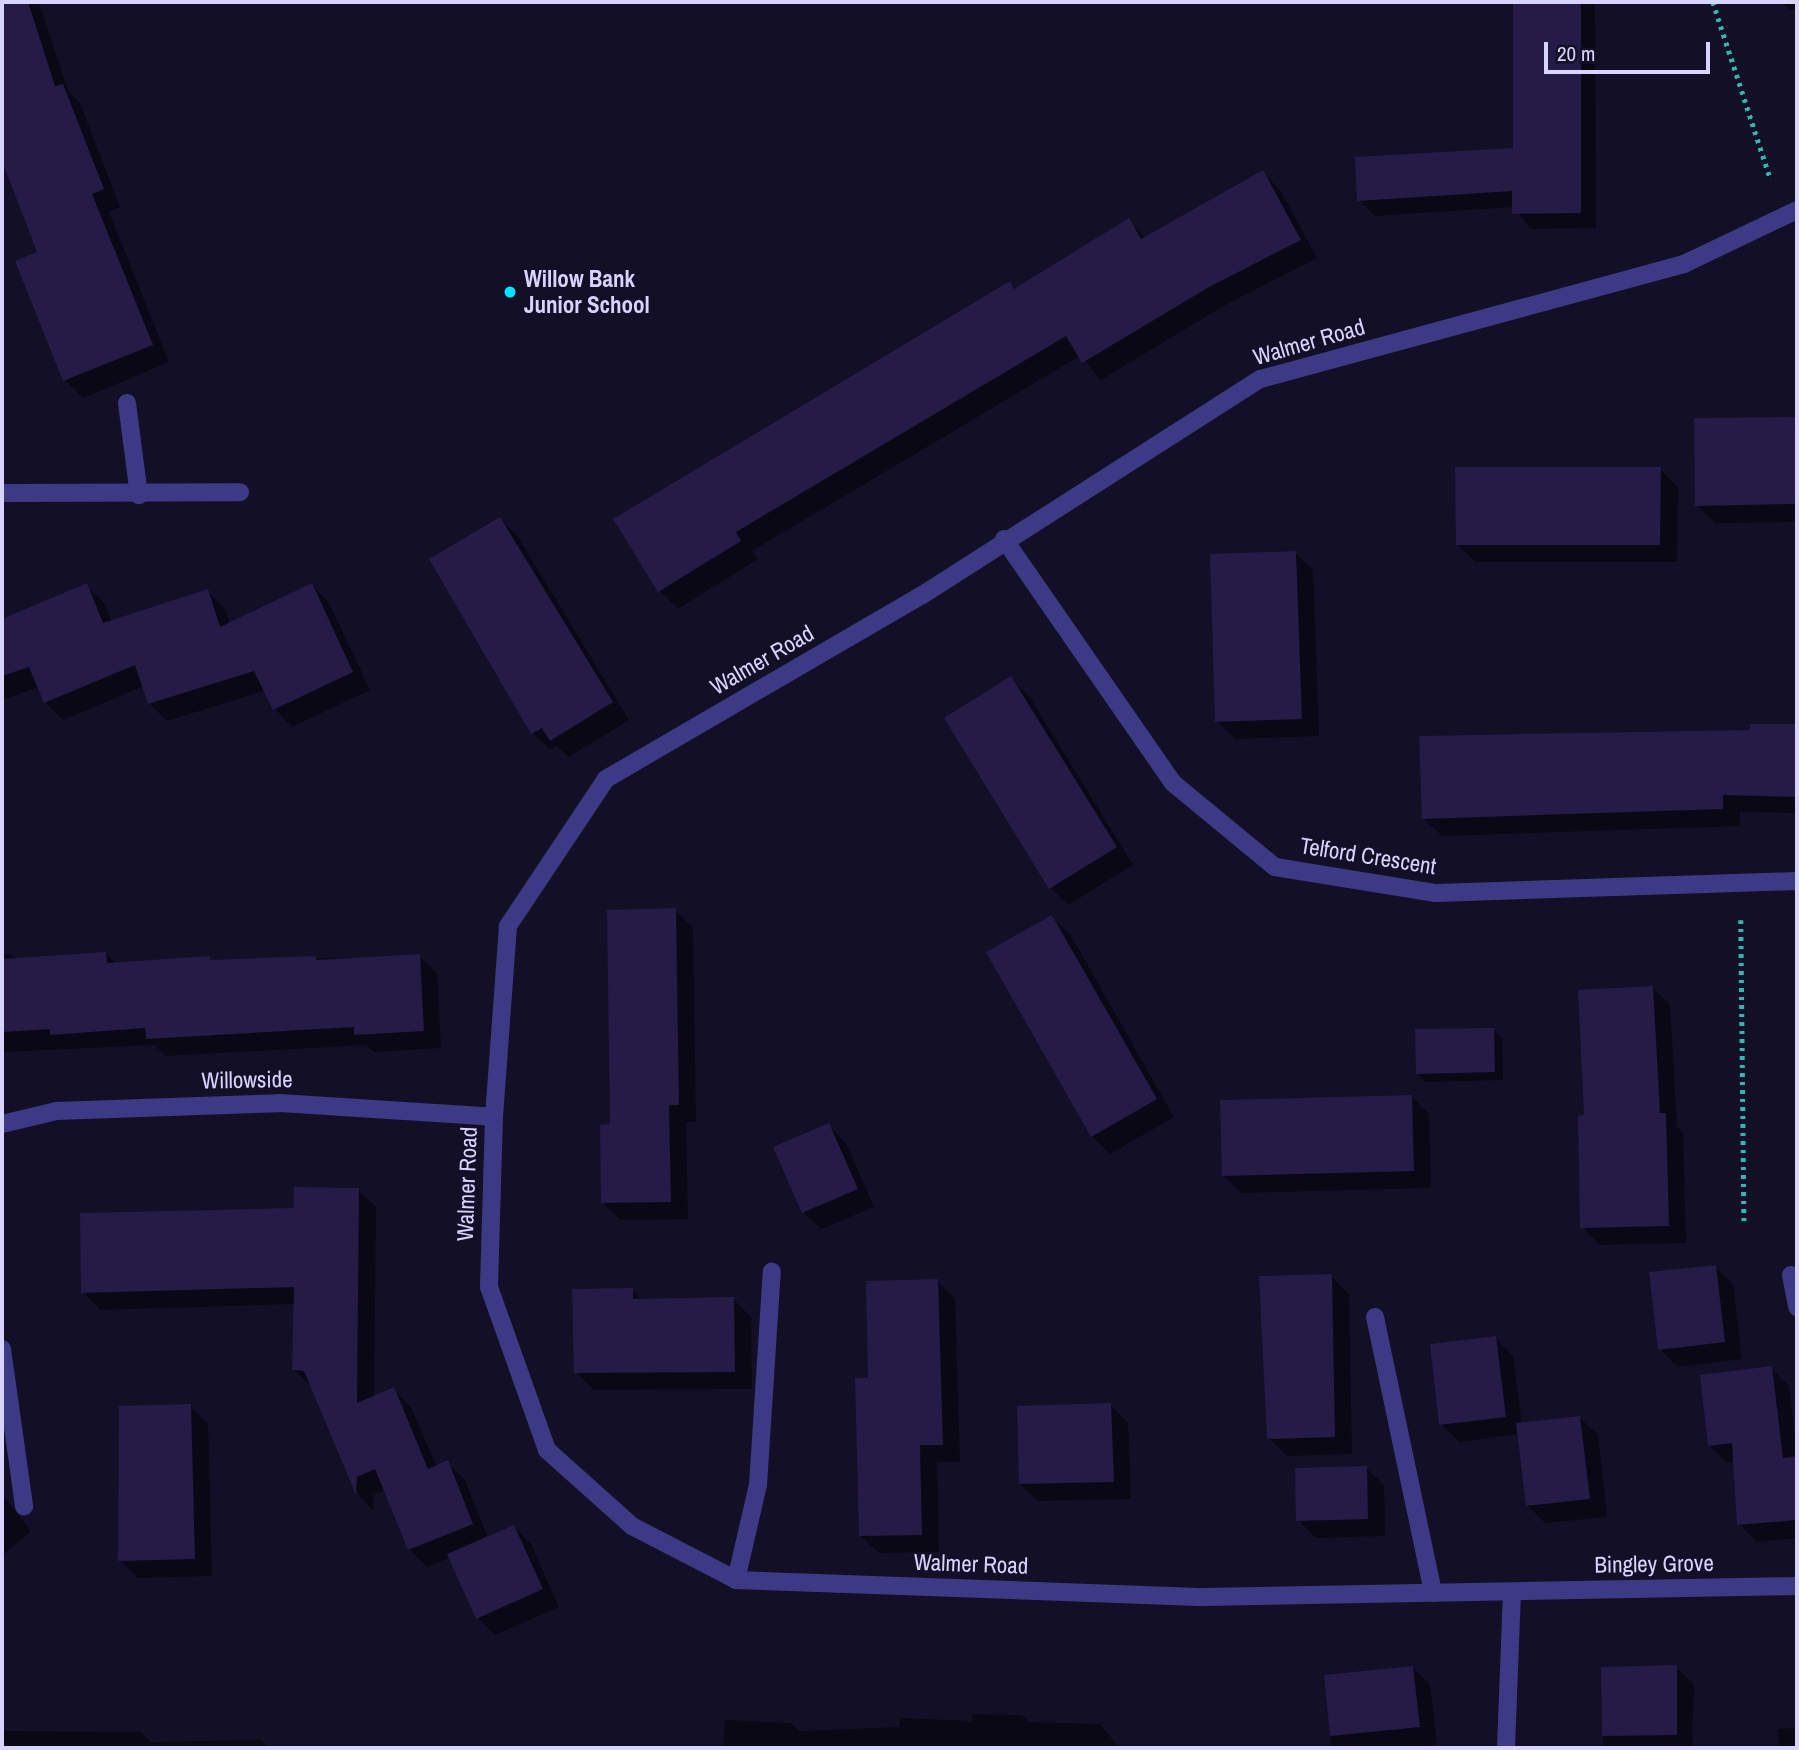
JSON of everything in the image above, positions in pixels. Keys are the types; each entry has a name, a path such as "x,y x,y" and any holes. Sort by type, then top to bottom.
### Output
{"street":[{"name":"Walmer Road","path":"1205,1597 736,1580 632,1526 547,1450 489,1287 494,1116 508,926 606,779 922,595 1004,539 1260,379 1684,264 1790,214"},
{"path":"127,403 139,495"},
{"path":"2,493 139,495 240,492"},
{"name":"Telford Crescent","path":"1004,539 1173,783 1275,867 1436,893 1797,881"},
{"name":"Willowside","path":"2,1124 56,1111 280,1102 494,1116"},
{"path":"736,1580 758,1485 772,1271"},
{"path":"1791,1275 1797,1307"},
{"path":"1375,1317 1433,1593"},
{"path":"2,1349 24,1506"},
{"name":"Bingley Grove","path":"1205,1597 1797,1586"},
{"path":"1506,1748 1512,1592"}],"path":[{"path":"1713,2 1790,214"},
{"path":"1740,881 1744,1223"}],"building":[{"path":"2,2 28,2 55,86 63,84 104,189 92,194 153,345 63,381 15,261 37,252 2,161"},
{"path":"1513,2 1581,2 1581,213 1512,214 1512,191 1357,201 1355,157 1513,148"},
{"path":"1263,170 1301,240 1209,287 1082,363 1066,336 736,532 741,541 658,592 613,519 1010,281 1014,289 1129,218 1141,239"},
{"path":"1797,417 1797,504 1695,506 1694,418"},
{"path":"1455,467 1661,467 1660,545 1456,545"},
{"path":"500,517 613,702 550,741 542,728 531,734 429,559"},
{"path":"1296,551 1302,719 1215,722 1210,554"},
{"path":"87,583 103,623 208,589 220,627 312,583 353,672 273,710 254,671 148,704 135,665 44,703 29,667 2,676 2,619"},
{"path":"1011,676 1117,847 1049,889 944,718"},
{"path":"1750,724 1797,724 1797,797 1723,795 1723,809 1422,819 1419,736 1750,730"},
{"path":"676,908 679,1105 669,1105 671,1202 601,1203 600,1125 610,1124 607,910"},
{"path":"1052,915 1157,1099 1091,1137 986,952"},
{"path":"106,952 107,963 210,956 210,960 316,956 316,960 420,954 424,1031 354,1035 354,1027 146,1039 145,1028 50,1035 50,1029 2,1032 2,959"},
{"path":"1653,986 1660,1113 1666,1113 1669,1226 1580,1228 1578,1116 1584,1115 1578,990"},
{"path":"1494,1028 1495,1072 1416,1074 1415,1029"},
{"path":"1412,1095 1414,1171 1222,1176 1220,1100"},
{"path":"829,1123 858,1189 802,1213 773,1147"},
{"path":"294,1187 359,1188 357,1403 394,1387 428,1469 448,1460 473,1524 408,1550 375,1469 357,1477 356,1495 304,1371 292,1370 294,1287 81,1293 80,1213 294,1208"},
{"path":"1716,1265 1725,1342 1658,1350 1649,1272"},
{"path":"1332,1274 1335,1437 1267,1439 1259,1276"},
{"path":"938,1279 943,1445 920,1445 922,1535 859,1536 855,1378 868,1378 866,1281"},
{"path":"633,1288 633,1299 734,1297 735,1372 574,1373 572,1289"},
{"path":"1496,1336 1506,1417 1439,1425 1430,1344"},
{"path":"1772,1366 1783,1458 1797,1456 1797,1520 1737,1525 1732,1443 1708,1446 1700,1375"},
{"path":"1111,1403 1114,1482 1019,1484 1017,1406"},
{"path":"191,1404 195,1559 118,1561 119,1406"},
{"path":"1580,1416 1590,1499 1526,1506 1516,1423"},
{"path":"1367,1466 1368,1519 1296,1521 1295,1468"},
{"path":"514,1525 543,1589 476,1619 447,1554"},
{"path":"1677,1665 1677,1735 1602,1736 1601,1667"},
{"path":"1413,1666 1420,1727 1330,1736 1324,1675"}],"place":[{"name":"Willow Bank Junior School","path":"510,292"}]}
